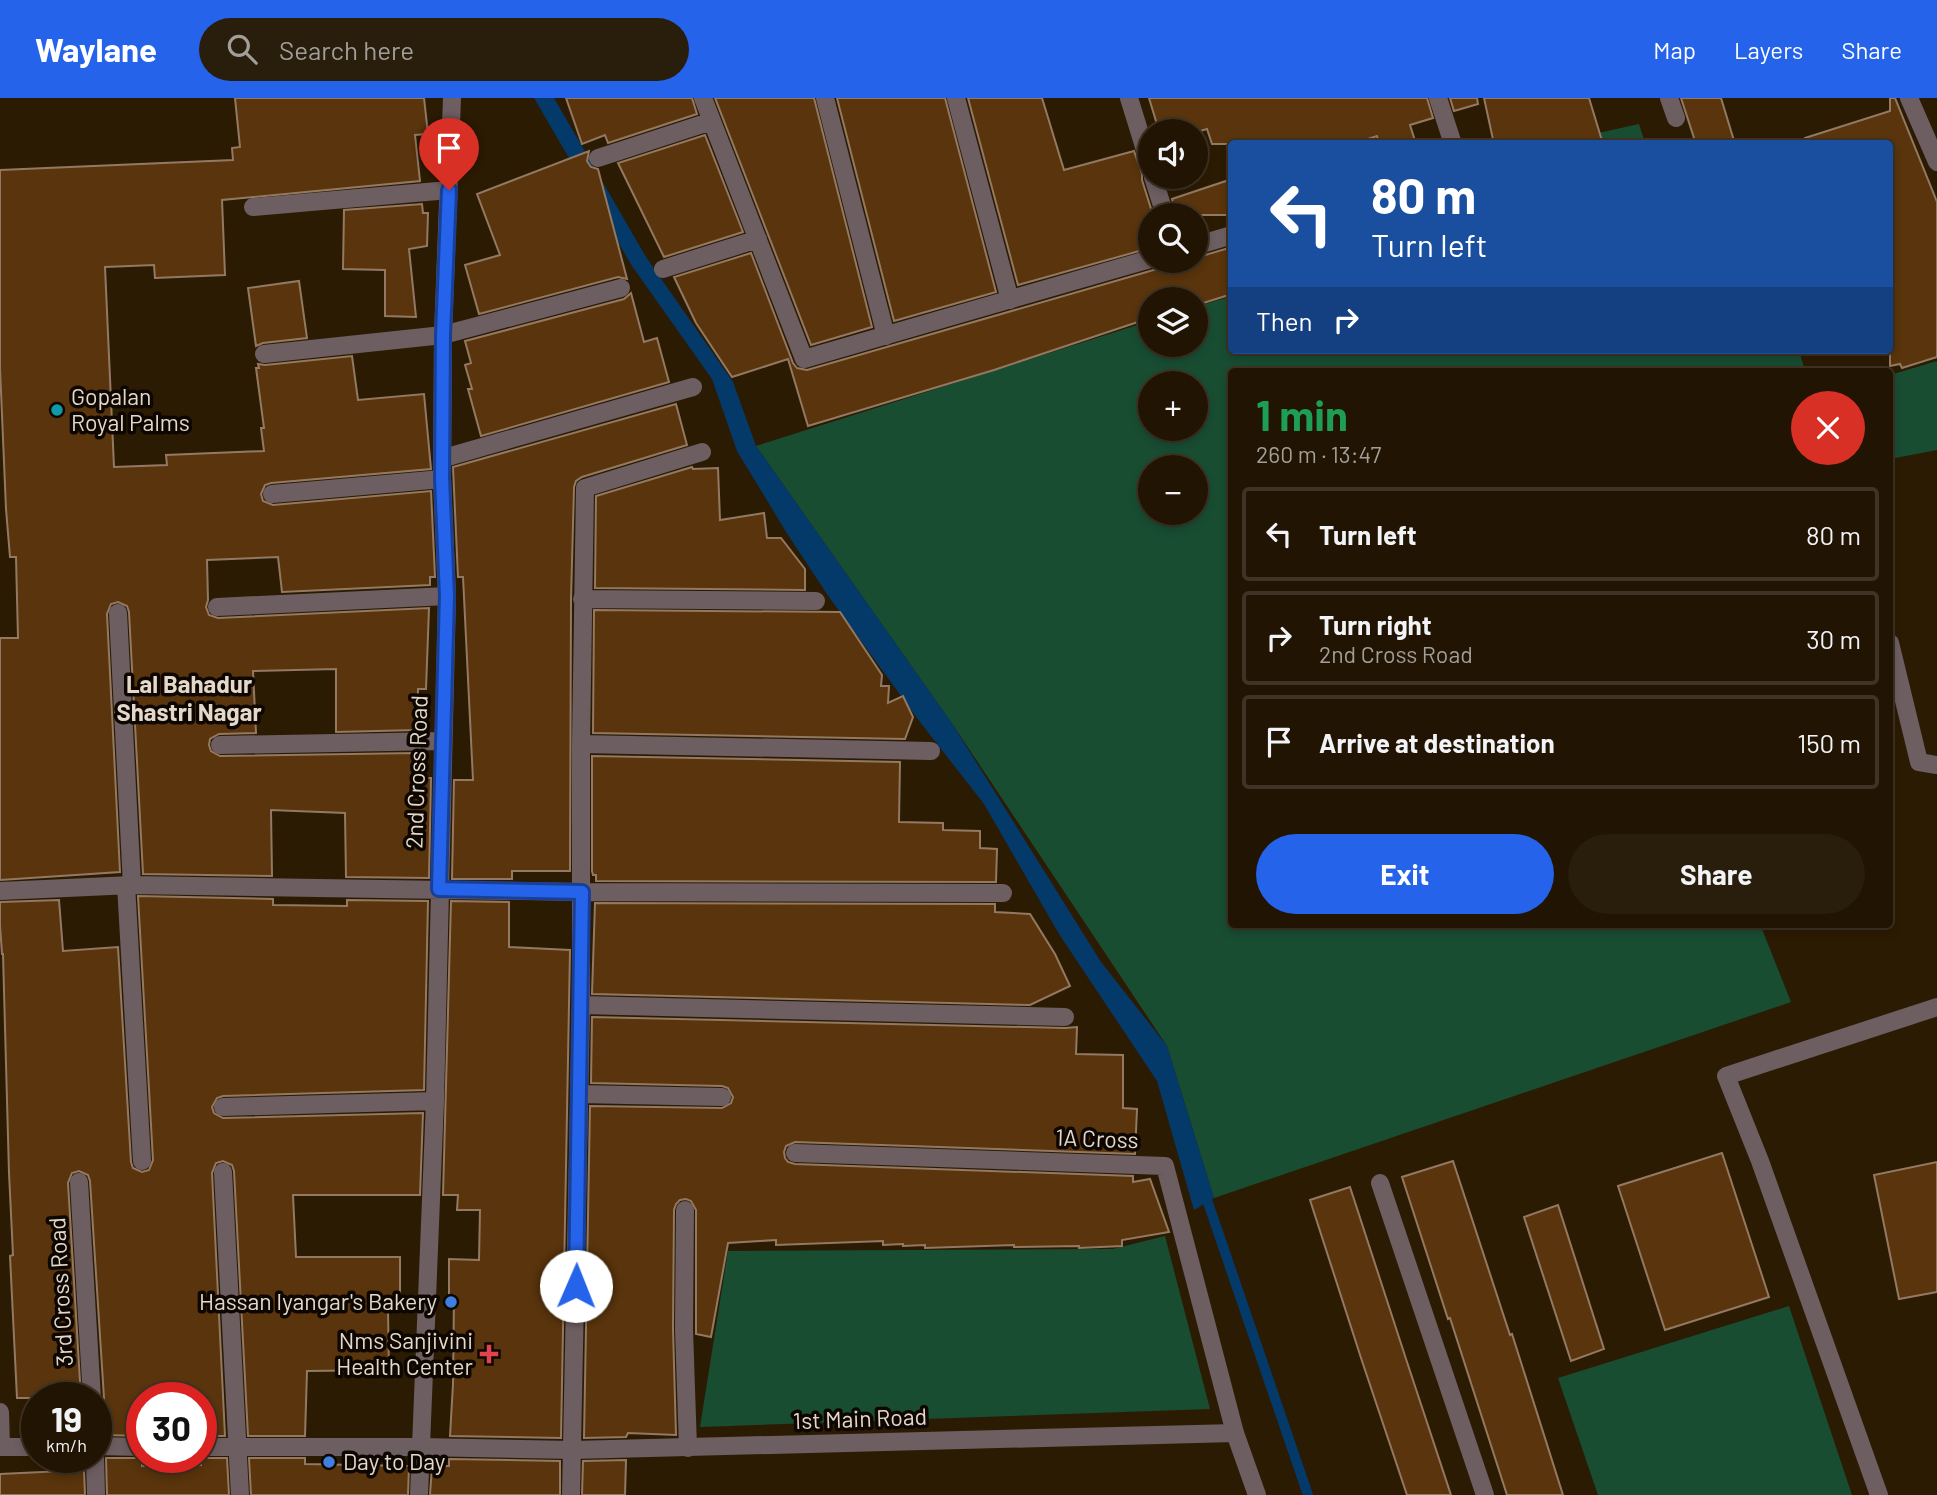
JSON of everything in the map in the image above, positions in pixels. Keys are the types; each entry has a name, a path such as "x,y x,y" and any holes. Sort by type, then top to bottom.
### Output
{"street":[{"name":"2nd Cross Road","path":"420,1447 435,1101 447,596 442,478 443,335 452,98"},
{"path":"703,98 804,359 1138,263"},
{"path":"825,98 886,336"},
{"path":"956,98 1010,300"},
{"path":"1129,98 1138,127"},
{"path":"1438,98 1452,140"},
{"path":"1669,98 1676,118"},
{"path":"1909,98 1936,158"},
{"path":"598,158 712,121"},
{"path":"253,207 449,190"},
{"path":"1208,242 1228,236"},
{"path":"663,269 758,239"},
{"path":"264,354 443,335 621,288"},
{"path":"444,458 693,387"},
{"path":"571,1495 581,1005 580,744 585,488 702,452"},
{"path":"272,494 442,478"},
{"path":"217,607 447,596"},
{"path":"582,599 816,601"},
{"path":"118,613 142,1161"},
{"path":"1893,655 1919,762 1937,765"},
{"path":"220,745 443,741"},
{"path":"580,744 931,751"},
{"path":"0,891 129,885 582,892 1003,893"},
{"path":"581,1005 1065,1017"},
{"path":"1879,1495 1760,1161 1726,1076 1937,1007"},
{"path":"579,1094 722,1097"},
{"path":"223,1107 435,1101"},
{"name":"1A Cross","path":"795,1153 1165,1166 1235,1433"},
{"path":"223,1172 240,1495"},
{"name":"3rd Cross Road","path":"79,1182 91,1382"},
{"path":"1380,1183 1485,1495"},
{"path":"685,1210 684,1329 688,1448"},
{"path":"0,1412 0,1447 21,1447"},
{"path":"1235,1433 1257,1495"},
{"name":"1st Main Road","path":"217,1447 573,1450 1235,1433"},
{"path":"419,1495 420,1447"},
{"path":"95,1473 96,1495"}],"green space":[{"path":"1639,124 1644,140 1567,140"},
{"path":"1228,297 1228,354 1800,354 1804,368 1228,368 1228,928 1762,928 1791,1002 1214,1198 1167,1046 953,725 756,446 1138,325 1138,357 1208,357 1208,303"},
{"path":"1937,361 1937,450 1893,458 1893,374"},
{"path":"1165,1236 1210,1409 700,1427 728,1251 1113,1249"},
{"path":"1789,1306 1852,1495 1598,1495 1558,1378"}],"water":[{"path":"534,98 554,98 646,257 733,382 756,446 953,725 1101,962 1167,1046 1214,1198 1194,1210 1157,1081 1059,934 984,804 920,722 829,597 788,535 737,451 712,379 632,266"}],"building":[{"path":"235,98 424,98 428,134 415,135 420,181 222,200 225,275 155,278 154,265 105,267 114,467 167,465 166,455 264,451 261,428 264,428 256,368 259,368 258,364 352,356 358,400 424,394 431,469 271,483 265,485 261,494 263,501 273,505 431,491 435,577 430,577 430,585 282,592 278,557 207,560 206,607 209,615 218,618 429,608 426,689 418,689 417,730 336,732 336,669 253,671 256,733 219,734 210,739 209,745 211,751 220,756 416,753 416,758 423,759 422,778 431,778 429,878 346,877 345,813 271,810 272,876 143,874 129,612 127,606 118,602 111,604 107,614 120,872 0,880 0,638 18,638 16,557 10,557 6,509 0,368 0,170 233,160 232,148 240,147"},
{"path":"566,98 692,98 697,114 608,143 605,135 582,144"},
{"path":"715,98 814,98 872,327 811,345"},
{"path":"837,98 945,98 996,292 894,321"},
{"path":"968,98 1042,98 1064,170 1134,151 1138,162 1138,189 1145,189 1149,203 1138,203 1138,251 1018,285"},
{"path":"1149,98 1427,98 1433,118 1410,125 1415,140 1378,140 1377,136 1364,140 1228,140 1228,144 1212,144 1208,119 1155,119"},
{"path":"1450,98 1477,98 1478,104 1454,111"},
{"path":"1484,98 1589,98 1602,140 1493,140"},
{"path":"1681,98 1721,98 1734,140 1695,140"},
{"path":"1890,98 1895,98 1937,202 1937,357 1902,368 1900,364 1890,366 1890,354 1893,354 1893,140 1805,138 1890,111"},
{"path":"705,135 743,232 664,257 618,163"},
{"path":"589,151 587,161 591,167 598,169 627,279 618,277 479,314 465,265 500,255 477,194"},
{"path":"1228,180 1228,215 1208,215 1208,203 1173,203 1172,199"},
{"path":"422,204 423,213 428,213 427,246 409,249 416,317 385,316 385,270 343,269 344,210"},
{"path":"1228,248 1228,295 1208,302 1208,287 1138,287 1138,322 994,370 808,426 788,359 732,377 696,323 674,277 751,253 793,363 797,368 807,370 1143,273 1208,273 1208,254"},
{"path":"299,281 307,338 256,346 248,288"},
{"path":"631,293 644,342 657,338 669,382 481,436 468,389 472,389 465,365 471,363 465,341 624,299"},
{"path":"676,404 687,445 582,477 576,481 574,487 570,871 512,871 512,879 452,879 454,780 473,780 463,577 458,577 453,467"},
{"path":"692,467 718,468 720,520 764,513 767,538 781,538 805,569 805,590 595,588 596,496"},
{"path":"594,610 840,612 882,675 881,686 889,686 888,703 903,696 913,717 905,739 593,733"},
{"path":"592,756 900,762 899,822 943,823 943,830 980,831 980,848 997,849 996,882 596,881 596,875 593,875 592,871"},
{"path":"138,896 273,899 273,905 347,906 347,900 428,901 424,1090 223,1096 217,1098 212,1107 214,1113 223,1118 423,1113 420,1195 293,1195 296,1257 400,1257 400,1311 388,1311 389,1370 307,1371 305,1436 248,1436 234,1171 232,1165 223,1161 216,1163 212,1173 225,1436 217,1436 217,1382 126,1382 126,1436 112,1435 112,1382 103,1382 90,1181 88,1175 79,1171 72,1173 68,1183 80,1382 21,1382 21,1398 17,1398 10,1256 13,1255 0,902 59,900 63,951 118,947 131,1162 133,1168 142,1172 149,1170 153,1160"},
{"path":"451,901 509,902 509,947 570,950 561,1438 450,1436 454,1295 449,1295 449,1259 479,1260 480,1210 457,1210 458,1195 443,1195"},
{"path":"595,903 995,904 995,912 1030,914 1055,954 1070,986 1030,1005 592,994"},
{"path":"592,1017 1077,1027 1076,1054 1123,1055 1123,1108 1137,1109 1135,1154 795,1142 786,1146 785,1158 795,1164 1133,1176 1133,1182 1150,1179 1169,1232 1122,1240 1122,1246 1079,1248 1014,1245 925,1248 925,1245 883,1245 883,1241 776,1245 776,1240 728,1243 711,1337 696,1334 696,1210 691,1201 680,1200 674,1210 676,1435 628,1433 626,1437 584,1438 590,1106 722,1108 731,1103 733,1097 728,1088 722,1086 591,1083"},
{"path":"1722,1153 1769,1297 1665,1330 1618,1186"},
{"path":"1453,1161 1563,1495 1507,1495 1450,1318 1448,1319 1402,1177"},
{"path":"1937,1162 1937,1292 1899,1299 1874,1175"},
{"path":"1350,1187 1451,1495 1407,1495 1362,1361 1310,1200"},
{"path":"1558,1205 1604,1349 1571,1361 1524,1217"},
{"path":"112,1458 126,1458 126,1473 217,1473 217,1458 227,1458 229,1495 107,1495 106,1473 112,1473"},
{"path":"249,1458 305,1458 305,1464 409,1466 408,1495 251,1495"},
{"path":"449,1459 560,1461 560,1495 430,1495 432,1466 449,1466"},
{"path":"626,1460 625,1495 582,1495 583,1461"},
{"path":"84,1473 85,1495 0,1495 0,1474"}],"waterway":[{"path":"1204,1191 1308,1495"}],"place":[{"name":"Gopalan Royal Palms","path":"57,410"},
{"name":"Hassan Iyangar's Bakery","path":"451,1302"},
{"name":"Nms Sanjivini Health Center","path":"489,1354"},
{"name":"Day to Day","path":"329,1462"}],"district":[{"name":"Lal Bahadur Shastri Nagar","path":"189,699"}],"route":[{"path":"449,190 443,335 442,478 447,596 439,889 582,892 576,1286"}]}
